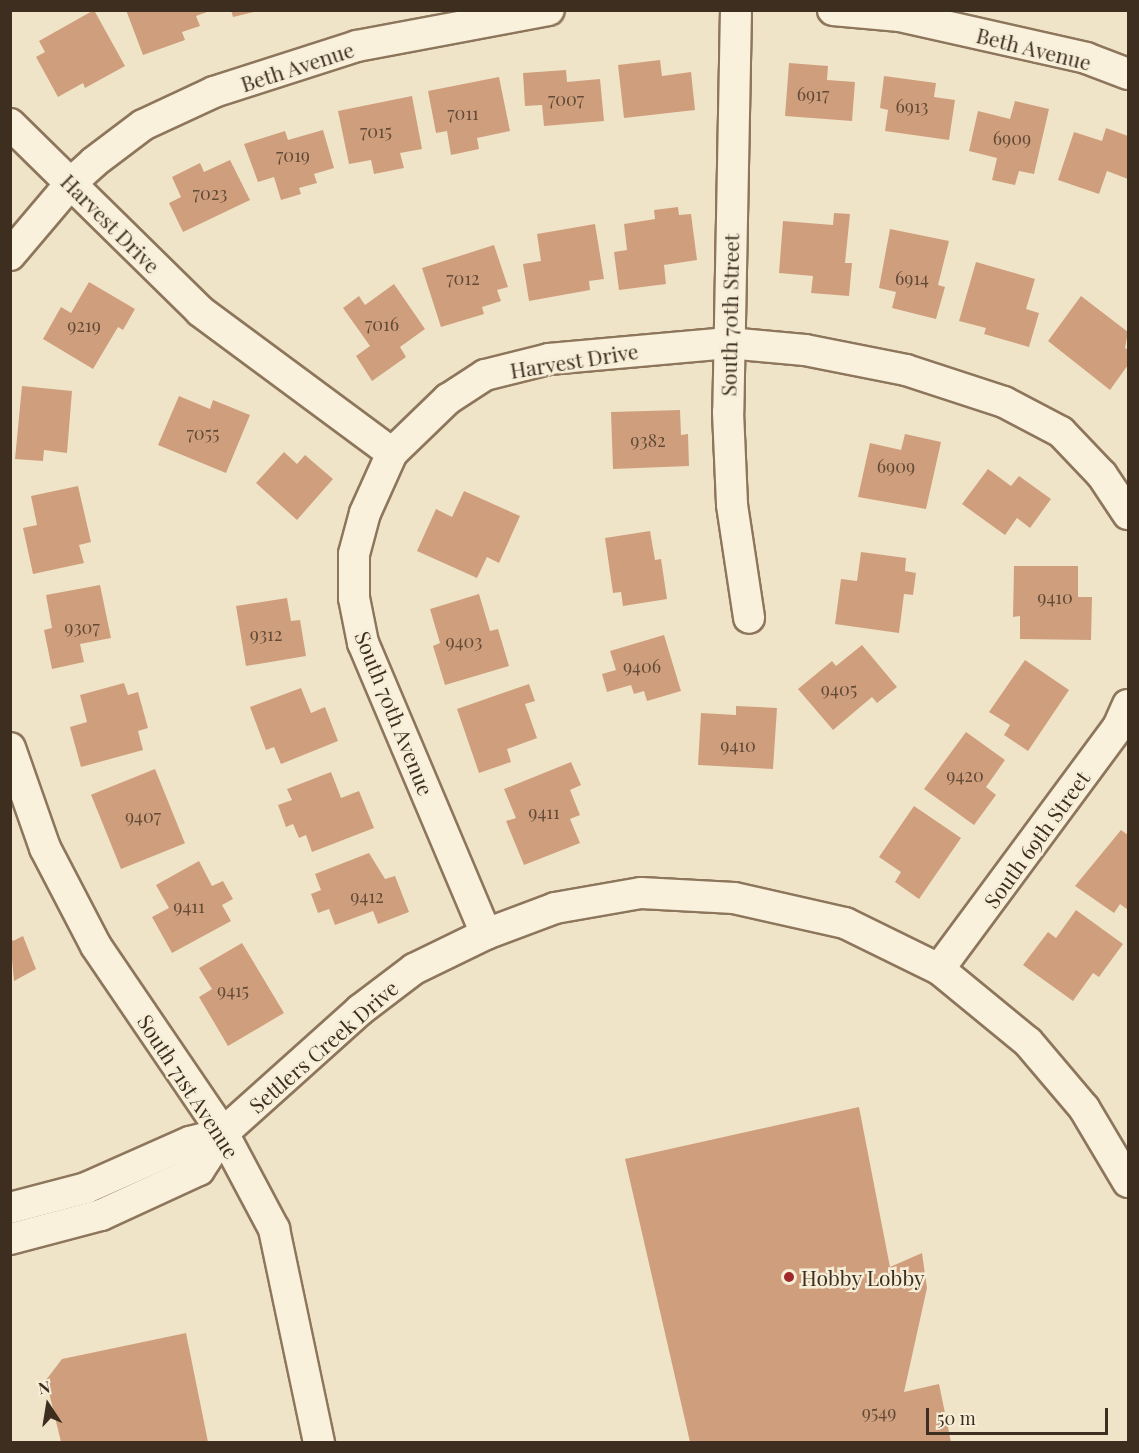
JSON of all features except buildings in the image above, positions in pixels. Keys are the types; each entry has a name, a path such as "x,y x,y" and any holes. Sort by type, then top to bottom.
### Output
{"street":[{"name":"Beth Avenue","path":"71,183 143,125 214,92 357,46 549,10"},
{"name":"South 70th Street","path":"736,10 728,342 732,505 749,618"},
{"name":"Beth Avenue","path":"832,10 900,16 1086,58 1128,74"},
{"name":"Harvest Drive","path":"10,124 200,311 392,453 448,399 485,375 549,359 728,342 805,350 906,370 1004,402 1061,432 1102,475 1128,514"},
{"path":"10,255 71,183"},
{"name":"South 70th Avenue","path":"392,453 365,513 354,554 354,598 363,643 486,934"},
{"name":"South 69th Street","path":"939,969 1118,727 1128,705"},
{"name":"South 71st Avenue","path":"10,748 45,848 96,946 223,1133 274,1229 320,1443"},
{"name":"Settlers Creek Drive","path":"10,1239 101,1215 200,1170 223,1133 360,1010 414,969 486,934 555,908 641,893 734,898 845,923 939,969 1028,1042 1084,1108 1128,1182"},
{"name":"Settlers Creek Drive","path":"10,1208 86,1188 190,1142 223,1133"}],"place":[{"name":"Hobby Lobby","path":"789,1277"}]}
